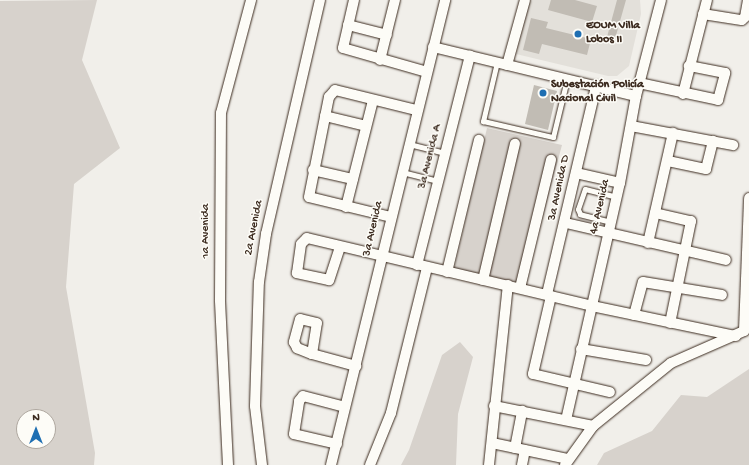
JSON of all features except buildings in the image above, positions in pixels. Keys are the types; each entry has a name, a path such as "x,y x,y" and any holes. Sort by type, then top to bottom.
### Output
{"street":[{"name":"1a Avenida","path":"228,465 220,300 221,113 251,0"},
{"name":"2a Avenida","path":"262,465 255,406 259,282 266,234 320,0"},
{"path":"354,0 343,48 380,60 427,72"},
{"path":"380,60 395,0"},
{"name":"3a Avenida","path":"331,465 356,366 416,110 445,0"},
{"path":"507,65 525,0"},
{"path":"653,0 657,16"},
{"name":"4a Avenida","path":"566,420 573,384 617,197 636,96 661,0"},
{"path":"683,94 706,0"},
{"path":"703,14 742,20 745,18 748,0"},
{"path":"348,25 387,35"},
{"path":"433,47 636,96"},
{"name":"3a Avenida A","path":"370,465 391,413 438,181 470,56"},
{"path":"639,83 683,94 718,100 725,78 722,71 689,66"},
{"name":"3a Avenida D","path":"573,384 532,374 596,86"},
{"path":"391,217 309,197 313,170 330,92 335,90 416,110"},
{"path":"346,207 373,100"},
{"path":"325,116 366,126"},
{"path":"631,126 732,145"},
{"path":"648,243 673,133"},
{"path":"447,272 479,140"},
{"path":"668,160 706,169 713,141"},
{"path":"483,280 515,144"},
{"path":"520,288 551,160"},
{"path":"313,170 353,179"},
{"path":"576,173 620,183"},
{"path":"492,443 566,462 593,426 671,363 744,332 746,323 749,198"},
{"path":"655,213 691,221 670,323"},
{"path":"566,223 726,260"},
{"path":"340,247 329,280 297,273 295,269 303,240 307,238 381,258 508,285 592,306 736,336"},
{"path":"634,315 643,282 722,295"},
{"path":"489,465 494,406 508,285"},
{"path":"582,349 646,360"},
{"path":"312,354 356,366"},
{"path":"573,384 610,392"},
{"path":"336,444 294,434 299,401 303,396 345,407"},
{"path":"494,406 593,426"},
{"path":"522,411 520,449 522,465"}],"lane":[{"path":"497,62 483,121 553,137 567,79"},
{"path":"408,144 445,153"},
{"path":"401,172 438,181"},
{"path":"611,222 580,214 578,209 585,189 617,197"}],"shaded area":[{"path":"97,0 82,60 120,148 74,184 66,287 95,453 94,465 0,465 0,1"},
{"name":"EOUM Villa Lobos II","path":"529,0 640,0 641,14 629,66 617,76 608,76 516,54"},
{"path":"487,128 562,145 525,284 454,269"},
{"path":"460,342 473,357 458,414 456,465 401,465 409,450 442,355"},
{"path":"749,369 749,465 597,465 604,453 652,431 681,395 707,397"}],"place":[{"name":"EOUM Villa Lobos II","path":"578,34"},
{"name":"Subestación Policía Nacional Civil","path":"543,93"}]}
